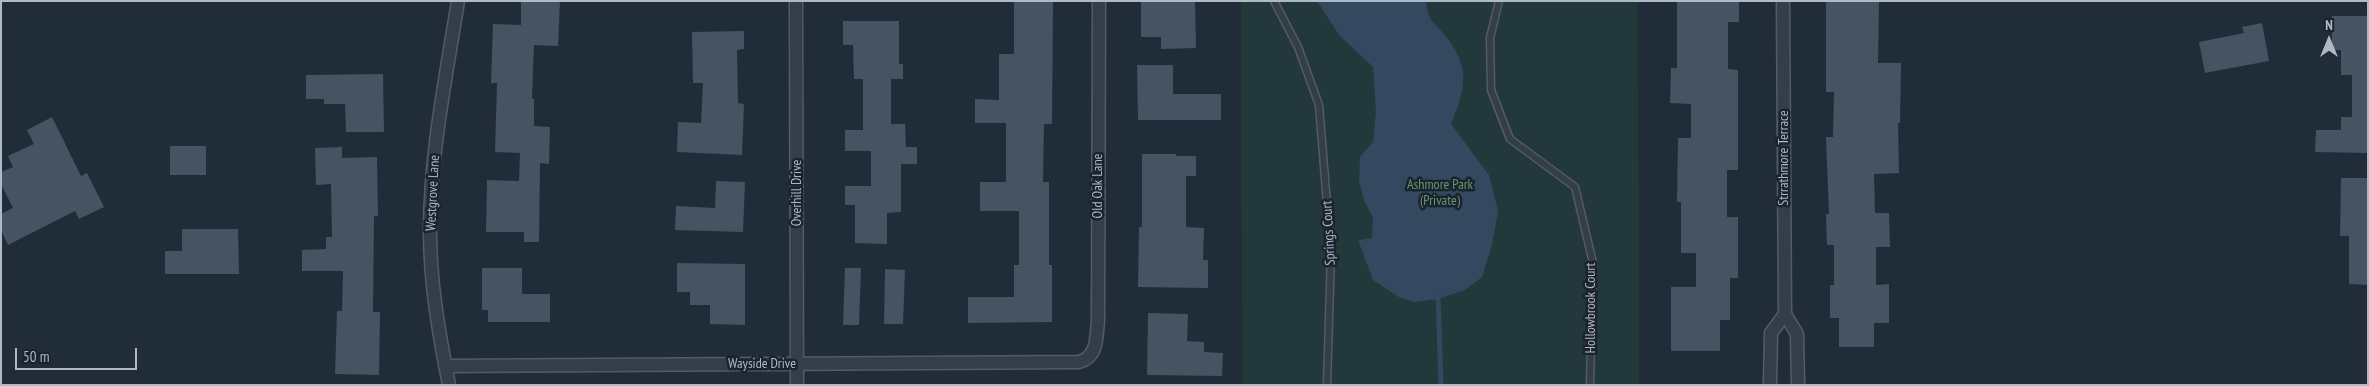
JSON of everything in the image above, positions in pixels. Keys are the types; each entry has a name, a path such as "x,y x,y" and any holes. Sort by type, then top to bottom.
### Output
{"street":[{"name":"Westgrove Lane","path":"449,385 436,324 430,230 433,166 458,1"},
{"name":"Overhill Drive","path":"796,1 797,385"},
{"name":"Old Oak Lane","path":"1079,362 1088,360 1094,352 1098,321 1099,1"},
{"name":"Strrathmore Terrace","path":"1783,1 1785,314 1797,334 1798,385"},
{"path":"1770,385 1770,333 1785,314"},
{"name":"Wayside Drive","path":"445,366 1079,362"}],"lane":[{"name":"Springs Court","path":"1274,1 1298,47 1319,105 1331,253 1327,385"},
{"name":"Hollowbrook Court","path":"1499,1 1490,38 1491,90 1510,139 1575,187 1593,263 1590,385"}],"green space":[{"name":"Ashmore Park (Private)","path":"1241,1 1638,1 1639,385 1242,385"}],"water":[{"path":"1317,1 1426,1 1431,19 1453,46 1459,57 1462,67 1462,88 1451,124 1489,175 1498,211 1492,245 1482,277 1465,290 1438,299 1414,302 1399,297 1373,280 1358,240 1372,238 1373,218 1364,200 1359,180 1360,157 1373,142 1376,112 1373,67 1339,35"}],"building":[{"path":"521,1 560,1 558,46 534,45 532,99 534,99 534,126 550,127 549,164 540,163 539,242 524,242 524,232 486,232 487,180 519,181 520,153 495,152 497,83 491,83 493,24 521,25"},
{"path":"1014,1 1053,1 1052,124 1044,124 1043,182 1049,182 1049,265 1052,265 1052,322 968,323 968,297 1014,297 1014,265 1019,265 1019,211 980,211 980,182 1006,182 1006,123 975,123 975,99 999,100 999,54 1014,54"},
{"path":"1141,1 1195,1 1196,48 1161,49 1161,37 1141,37"},
{"path":"1677,1 1739,1 1739,22 1728,22 1728,69 1738,70 1738,170 1727,170 1727,217 1738,217 1738,278 1730,278 1730,320 1720,320 1720,351 1671,351 1671,287 1696,287 1696,253 1681,253 1681,202 1677,202 1678,138 1691,138 1691,104 1670,103 1671,68 1677,68"},
{"path":"1826,1 1879,1 1878,63 1901,63 1900,123 1898,123 1899,173 1874,174 1875,213 1889,213 1890,247 1876,247 1876,285 1889,284 1889,323 1874,323 1874,347 1839,347 1839,318 1830,318 1830,285 1834,285 1834,245 1827,245 1826,214 1829,214 1826,137 1833,137 1834,92 1826,92"},
{"path":"2332,16 2368,16 2368,153 2315,152 2316,130 2341,130 2341,117 2352,117 2352,75 2341,75 2341,50 2332,50"},
{"path":"843,21 899,21 899,64 903,64 903,79 891,79 891,124 905,124 906,147 917,147 917,164 901,164 901,212 887,213 887,244 855,243 855,205 845,205 845,186 871,186 871,151 845,151 845,130 863,130 863,79 854,79 853,45 843,45"},
{"path":"2262,23 2269,61 2205,73 2199,42 2244,33 2242,27"},
{"path":"744,31 744,49 737,50 738,103 744,104 742,155 677,152 678,122 701,123 703,83 693,83 692,32"},
{"path":"1137,65 1173,65 1173,94 1221,94 1221,120 1138,120"},
{"path":"383,74 384,132 346,132 345,104 324,104 324,99 306,99 306,75"},
{"path":"52,117 81,176 87,173 104,207 79,219 75,211 8,245 1,230 1,214 13,208 1,184 1,172 13,167 8,156 34,144 27,130"},
{"path":"170,146 206,146 206,175 170,175"},
{"path":"342,147 342,158 377,157 378,216 374,216 373,312 380,312 379,375 335,374 337,311 342,311 343,271 302,271 302,250 326,249 326,237 332,237 331,184 316,185 315,148"},
{"path":"1142,154 1196,156 1196,176 1186,176 1186,227 1204,228 1203,260 1208,260 1208,288 1138,287 1139,227 1142,227"},
{"path":"2341,178 2368,178 2368,285 2349,284 2349,236 2340,236"},
{"path":"716,181 745,182 743,232 675,230 676,206 715,208"},
{"path":"182,229 238,229 239,274 165,274 165,251 182,251"},
{"path":"677,263 745,264 745,325 710,324 710,305 690,305 690,292 677,292"},
{"path":"482,268 522,268 522,294 550,294 550,322 488,322 488,310 482,310"},
{"path":"845,268 861,268 859,325 843,325"},
{"path":"885,269 905,270 903,324 884,324"},
{"path":"1148,313 1188,314 1187,341 1204,342 1204,352 1223,353 1222,376 1147,375"}],"waterway":[{"path":"1438,294 1441,385"}]}
